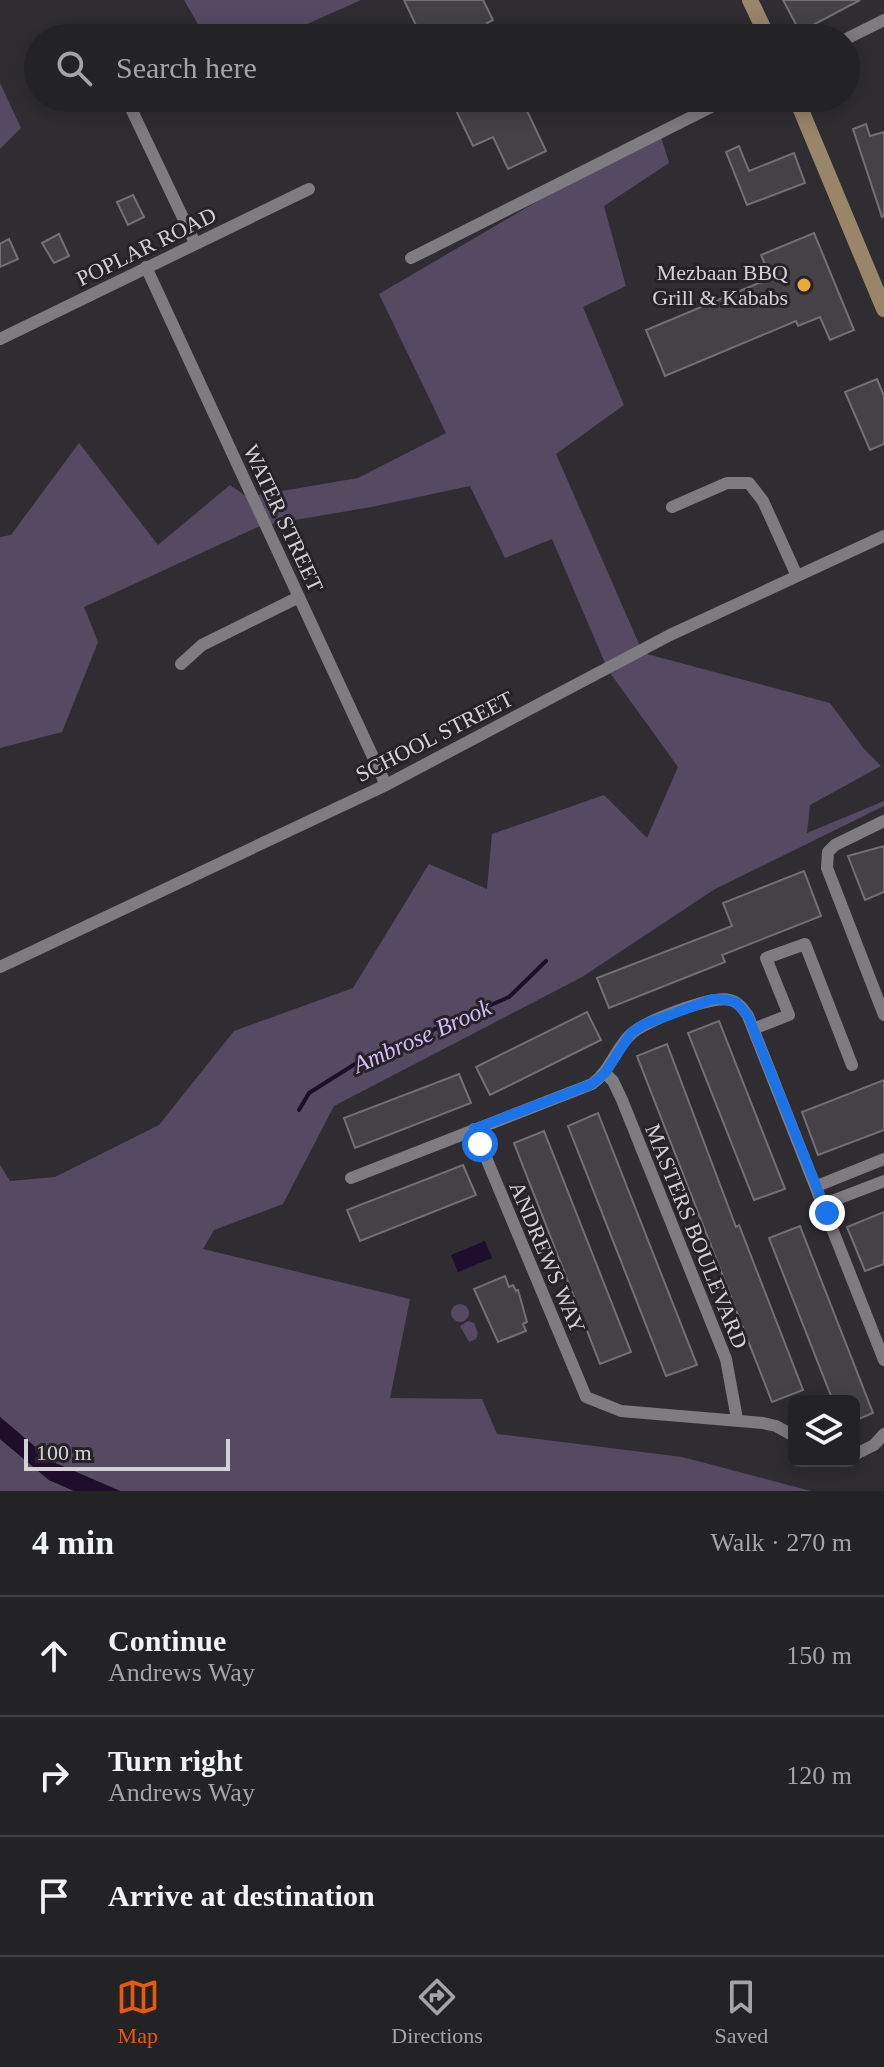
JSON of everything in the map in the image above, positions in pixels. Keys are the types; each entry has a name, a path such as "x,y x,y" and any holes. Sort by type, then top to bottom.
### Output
{"main road":[{"path":"750,0 761,24"},
{"path":"802,112 884,306"}],"street":[{"path":"860,32 884,20"},
{"path":"133,112 195,243"},
{"path":"411,258 701,112"},
{"name":"POPLAR ROAD","path":"0,339 309,189"},
{"name":"WATER STREET","path":"146,267 386,785"},
{"path":"672,507 727,483 749,483 763,501 797,576"},
{"name":"SCHOOL STREET","path":"0,967 386,785 670,635 884,536"},
{"path":"181,664 202,645 299,597"},
{"path":"884,821 835,845 828,852 827,868 884,1015"},
{"path":"753,1029 789,1015 766,958 805,944 852,1065"},
{"path":"351,1178 592,1084 605,1073 631,1033 645,1024 713,999 729,1000 737,1003 748,1016 884,1360"},
{"name":"MASTERS BOULEVARD","path":"605,1073 613,1081 622,1100 726,1359 737,1419"},
{"name":"ANDREWS WAY","path":"474,1129 586,1397 621,1411 737,1419 776,1426 788,1433"},
{"path":"817,1186 884,1159"},
{"path":"824,1204 884,1181"},
{"path":"860,1452 874,1445 884,1434"}],"shaded area":[{"path":"184,0 361,0 307,24 198,24"},
{"path":"0,83 21,128 0,149"},
{"path":"659,130 669,163 604,206 626,286 583,307 624,405 556,454 643,653 830,703 864,749 881,766 810,805 807,833 884,801 884,806 715,889 582,977 334,1106 283,1204 214,1230 203,1249 410,1299 390,1398 482,1399 497,1434 682,1457 811,1491 120,1491 53,1462 0,1417 0,1165 10,1181 55,1177 159,1125 234,1031 353,988 429,864 487,889 492,834 604,795 647,838 678,767 608,670 552,539 505,558 470,486 260,526 84,607 98,642 62,732 0,748 0,537 11,535 79,443 158,545 230,485 247,497 358,478 446,433 379,294"},
{"path":"485,1241 492,1258 458,1272 451,1255"},
{"path":"456,1304 464,1304 469,1313 467,1320 456,1322 451,1317 451,1309"},
{"path":"468,1321 474,1323 478,1333 476,1339 469,1342 460,1326"},
{"path":"0,1417 53,1462 120,1491 74,1491 49,1480 0,1439"},
{"path":"0,1439 49,1480 74,1491 0,1491"}],"building":[{"path":"404,0 483,0 493,20 488,24 415,24"},
{"path":"783,0 860,0 815,24 796,24"},
{"path":"457,112 528,112 546,151 508,169 493,137 473,146"},
{"path":"866,124 870,136 884,132 882,217 853,129"},
{"path":"739,146 749,171 794,153 805,183 747,205 726,152"},
{"path":"133,195 144,217 128,225 117,202"},
{"path":"814,233 854,330 830,340 820,317 798,326 796,321 665,376 646,330 771,278 761,255"},
{"path":"59,234 69,256 54,263 42,243"},
{"path":"9,239 18,259 0,267 0,244"},
{"path":"877,379 884,396 884,444 870,450 845,392"},
{"path":"884,846 884,892 865,900 848,856"},
{"path":"804,871 821,916 722,955 725,962 609,1008 597,978 732,926 723,903"},
{"path":"587,1012 601,1040 490,1095 476,1067"},
{"path":"719,1021 785,1189 754,1200 688,1033"},
{"path":"667,1044 736,1227 739,1225 803,1390 772,1402 637,1056"},
{"path":"459,1074 471,1103 355,1148 344,1118"},
{"path":"884,1080 884,1130 818,1155 802,1112"},
{"path":"598,1113 697,1365 666,1376 568,1126"},
{"path":"544,1131 631,1352 600,1364 514,1143"},
{"path":"463,1165 476,1195 360,1241 347,1210"},
{"path":"884,1212 884,1264 865,1271 847,1227"},
{"path":"800,1226 873,1413 860,1418 860,1395 831,1395 769,1238"},
{"path":"505,1276 509,1287 513,1285 518,1290 527,1322 523,1324 526,1331 498,1342 474,1289"}],"waterway":[{"name":"Ambrose Brook","path":"299,1110 309,1093 355,1064 509,997 546,961"}],"place":[{"name":"Mezbaan BBQ Grill & Kababs","path":"804,285"}],"route":[{"path":"480,1144 474,1129 599,1079 631,1033 645,1024 713,999 729,1000 737,1003 748,1016 827,1213"}]}
